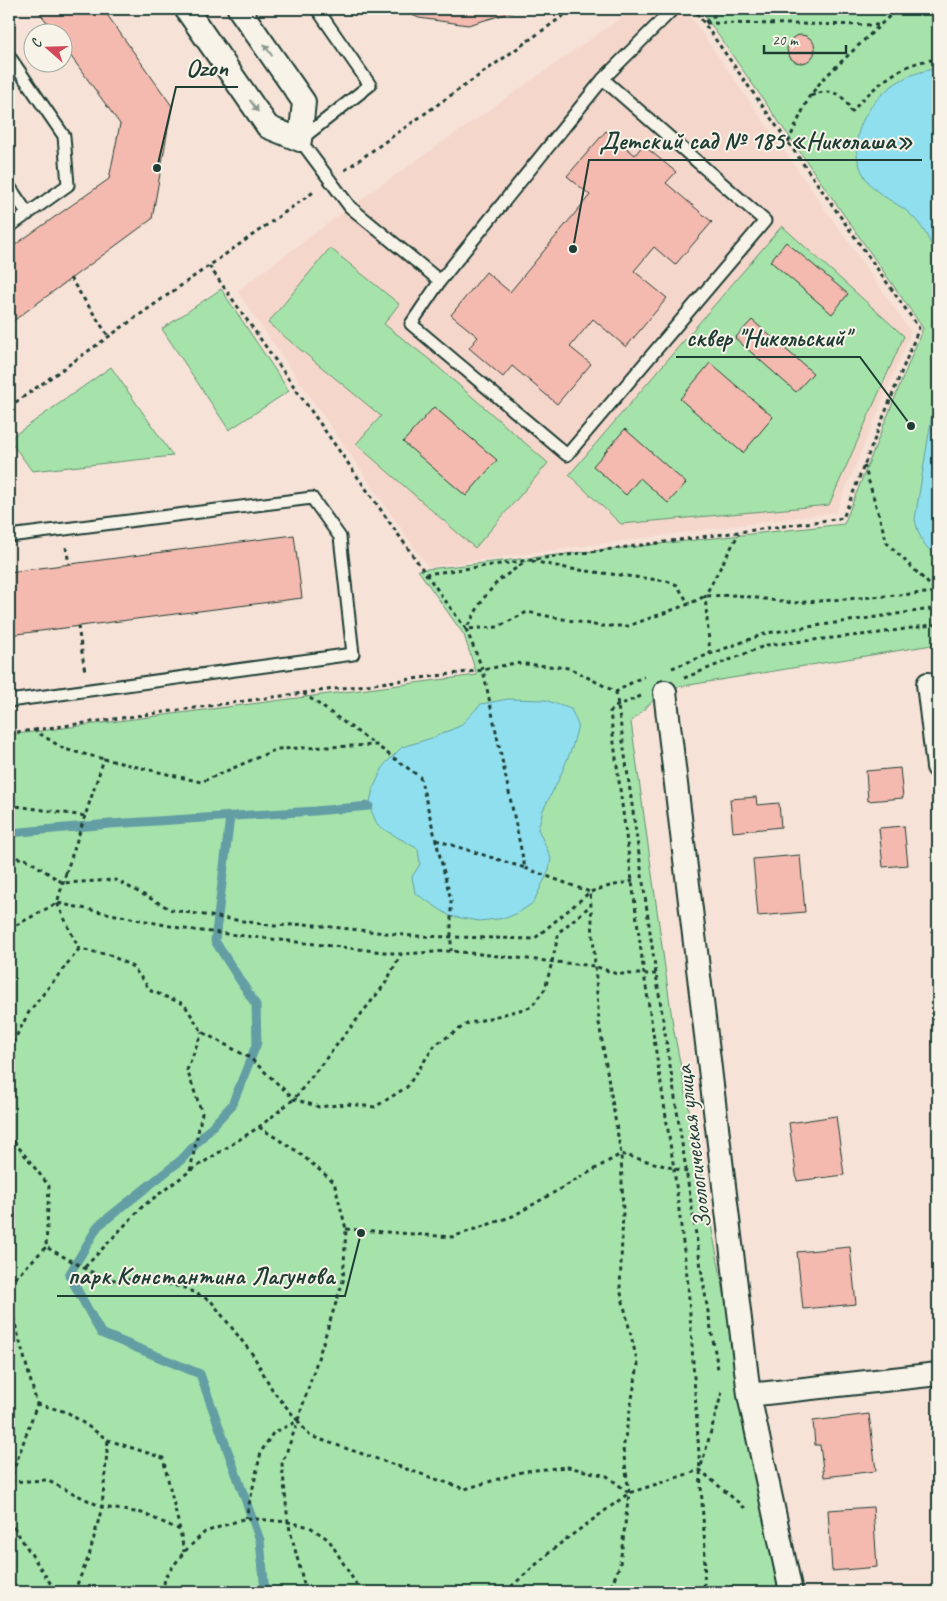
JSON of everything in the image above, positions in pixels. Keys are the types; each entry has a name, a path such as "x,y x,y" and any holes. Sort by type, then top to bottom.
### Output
{"street":[{"path":"186,9 268,127 300,140 304,102 238,9"},
{"name":"Зоологическая улица","path":"664,684 749,1395 791,1592"},
{"path":"928,684 938,767"},
{"path":"749,1395 938,1374"}],"lane":[{"path":"317,9 370,85 300,140 350,207 440,281"},
{"path":"603,80 765,221 567,455 412,324 440,281 603,80 673,9"},
{"path":"9,56 64,136 68,185 9,227"},
{"path":"9,186 28,214"},
{"path":"9,536 312,498 340,537 353,654 9,701"}],"path":[{"path":"9,407 573,9"},
{"path":"725,9 705,22 880,25"},
{"path":"788,142 809,97 823,79 897,9"},
{"path":"809,97 824,91 838,94 849,105 851,113 860,101 896,72 911,65 938,60"},
{"path":"70,278 109,336"},
{"path":"864,465 887,543 938,592"},
{"path":"710,654 705,596 739,532"},
{"path":"466,629 483,599 498,580 527,560 571,569 667,581 677,585 688,604"},
{"path":"426,574 466,629 483,670 525,868"},
{"path":"466,629 498,627 526,612 599,626 628,626 705,596 736,595 793,603 938,592"},
{"path":"664,684 710,654 767,632 938,608"},
{"path":"704,1592 705,1548 688,1284 674,1170 644,974 610,712 617,706 664,684 767,645 879,634 938,624"},
{"path":"78,626 87,690"},
{"path":"9,733 303,692 483,670 515,663 569,668 616,692"},
{"path":"616,692 636,680 646,677"},
{"path":"303,692 420,777 451,900 451,951"},
{"path":"616,692 656,974 719,1373"},
{"path":"34,730 64,749 201,782 277,749 376,745"},
{"path":"78,949 57,904 104,759"},
{"path":"9,805 85,816"},
{"path":"436,840 525,868 590,892"},
{"path":"9,856 28,860 63,883 116,880 172,910 275,926 305,924 413,936 534,939 590,892 606,886 633,881"},
{"path":"590,892 599,1023 621,1154 623,1210 620,1289 638,1365 623,1449 629,1493 620,1564 609,1592"},
{"path":"9,929 57,904 185,929 401,954 451,951 594,966 617,974 656,974"},
{"path":"78,949 110,955 134,967 151,991 184,1004 202,1032 250,1058 294,1099 320,1107 347,1104 375,1107 407,1087 435,1045 467,1024 531,1007 545,988 559,932 591,905"},
{"path":"9,1050 29,1012 78,949"},
{"path":"85,1267 143,1206 190,1171 259,1127 294,1099 385,984 401,954"},
{"path":"190,1171 202,1112 186,1070 202,1032"},
{"path":"259,1127 298,1152 334,1182 346,1228 343,1281 298,1421 282,1464 288,1522 306,1592"},
{"path":"9,1135 49,1186 46,1247 9,1284"},
{"path":"346,1228 452,1237 513,1216 621,1154 686,1172"},
{"path":"46,1247 106,1280 146,1279 184,1288 211,1302 253,1356 273,1391 310,1436 465,1489 525,1471 568,1467 607,1476 629,1493"},
{"path":"9,1302 38,1404 9,1482 46,1480 102,1507 142,1513 180,1530"},
{"path":"700,1470 722,1391"},
{"path":"38,1404 67,1412 108,1440 163,1458 184,1552"},
{"path":"246,1518 261,1452 273,1433 298,1421"},
{"path":"74,1592 89,1556 102,1507 108,1440"},
{"path":"505,1592 557,1546 629,1493 700,1470"},
{"path":"700,1470 747,1510"},
{"path":"163,1592 166,1577 184,1552 205,1532 246,1518 288,1522 310,1527 329,1540 361,1592"},
{"path":"9,1520 56,1592"}],"shaded area":[{"path":"634,9 685,9 911,332 836,512 428,567 237,291 350,207"}],"green space":[{"path":"700,9 938,9 938,644 665,689 631,722 673,1026 752,1439 779,1592 9,1592 9,735 477,675 464,635 418,570 844,524 923,328"},
{"path":"782,226 904,336 829,505 621,524 569,475"},
{"path":"330,248 399,304 384,324 430,360 548,463 475,548 356,444 381,416 268,323"},
{"path":"221,289 289,391 229,430 162,329"},
{"path":"111,367 173,456 32,471 9,439"}],"water":[{"path":"938,68 938,266 934,252 921,226 908,212 871,186 861,168 857,154 857,139 861,124 878,98 903,79"},
{"path":"938,378 938,557 922,541 915,519"},
{"path":"508,699 545,700 571,709 578,725 572,748 543,810 538,829 551,858 549,870 533,903 518,913 506,918 479,921 450,916 415,893 412,877 420,864 418,849 378,826 369,806 373,789 384,765 402,747 432,738 460,726 481,704"}],"building":[{"path":"37,9 103,9 172,106 152,219 9,324 9,249 109,179 120,124 72,58 72,22 47,22"},
{"path":"398,9 523,9 468,25 419,18"},
{"path":"801,35 811,39 815,49 811,59 801,63 791,59 787,49 791,39"},
{"path":"606,131 635,155 643,145 676,172 666,183 712,222 675,265 654,247 634,271 667,298 626,347 593,319 570,347 591,364 557,404 512,366 503,377 469,348 478,337 451,315 486,272 510,292 590,195 567,176"},
{"path":"786,242 848,294 832,314 770,261"},
{"path":"752,320 813,373 796,392 735,338"},
{"path":"710,363 773,417 743,453 680,399"},
{"path":"434,407 497,460 466,496 403,442"},
{"path":"625,429 686,483 668,503 640,478 626,495 593,466"},
{"path":"294,535 302,598 9,635 9,572"},
{"path":"900,768 903,798 868,801 866,771"},
{"path":"756,797 757,805 779,803 781,827 733,832 730,799"},
{"path":"904,826 908,865 883,867 879,828"},
{"path":"800,855 805,912 758,916 753,859"},
{"path":"836,1116 844,1175 797,1181 789,1123"},
{"path":"850,1247 856,1304 803,1309 797,1252"},
{"path":"869,1414 876,1471 824,1477 820,1445 815,1445 813,1421"},
{"path":"873,1507 877,1567 832,1571 828,1510"}],"waterway":[{"path":"9,833 369,806"},
{"path":"230,817 215,941 256,1005 257,1043 232,1105 181,1160 98,1226 69,1275 101,1333 200,1374 260,1540 265,1592"}],"place":[{"name":"Ozon","path":"157,168"},
{"name":"Детский сад № 185 «Николаша»","path":"573,249"},
{"name":"сквер \"Никольский\"","path":"911,426"},
{"name":"парк Константина Лагунова","path":"361,1233"}]}
